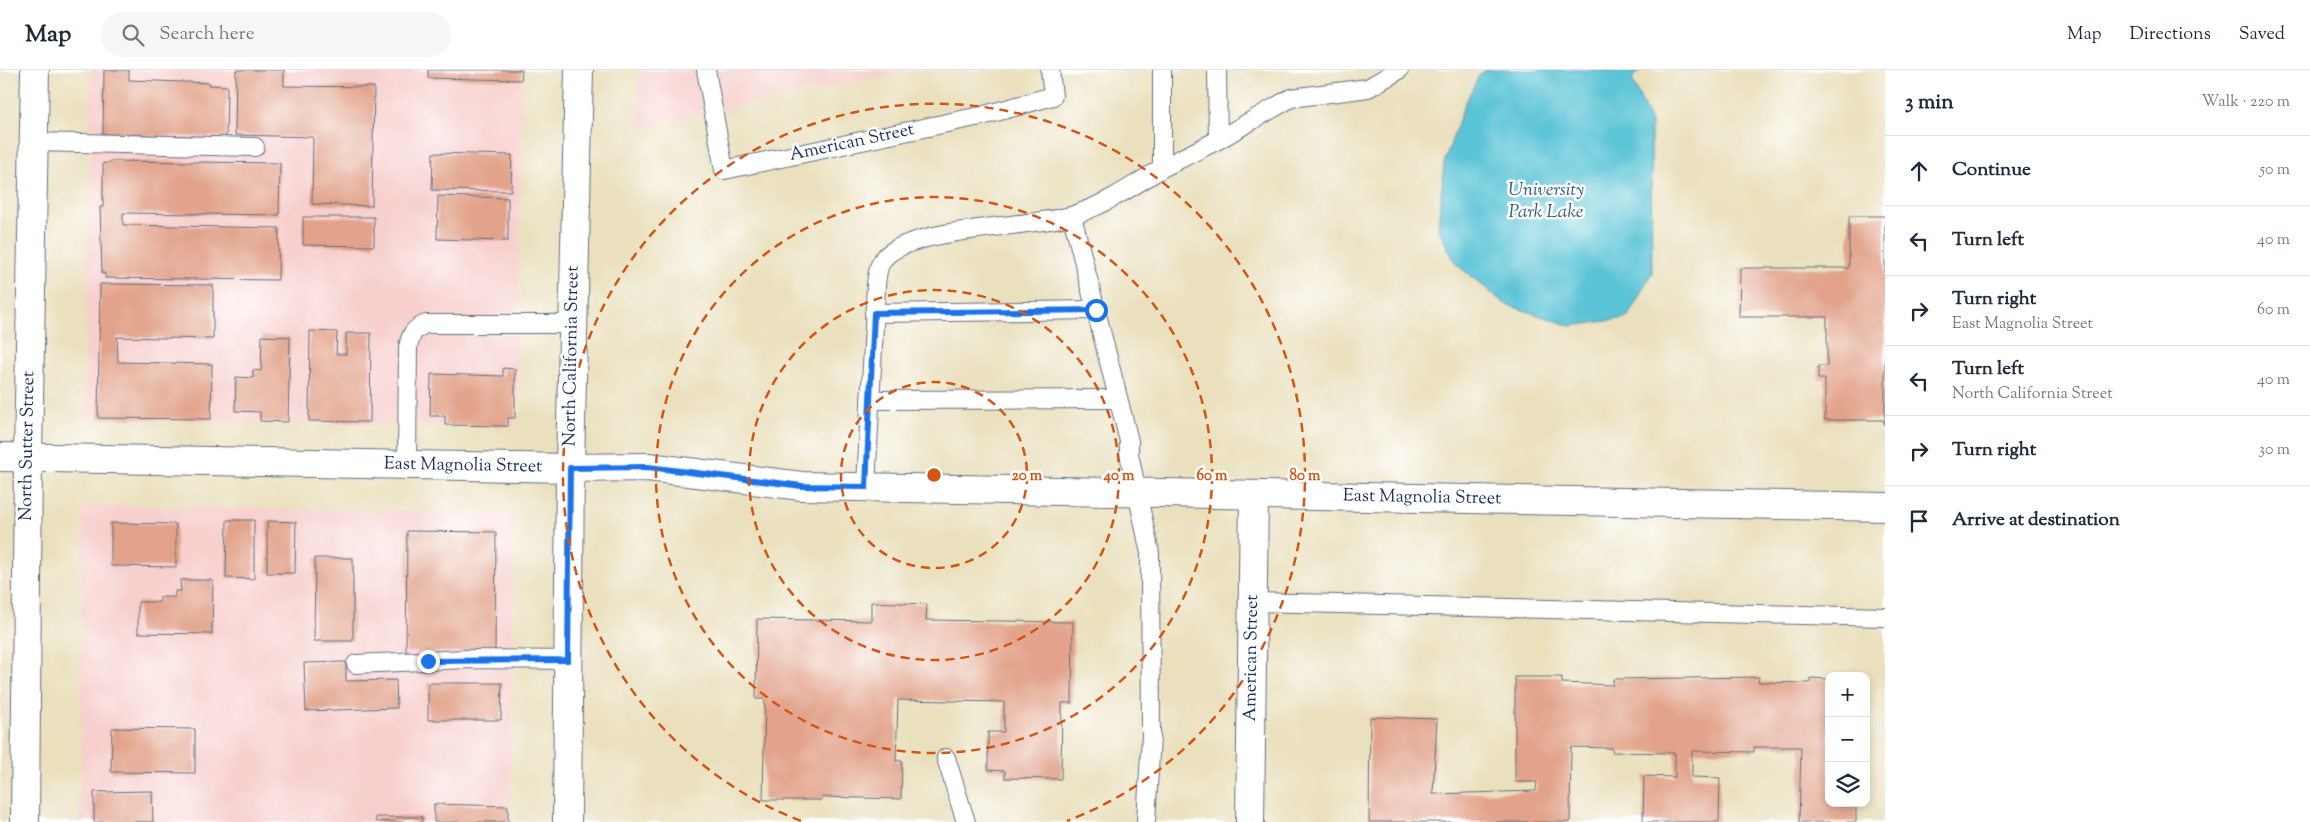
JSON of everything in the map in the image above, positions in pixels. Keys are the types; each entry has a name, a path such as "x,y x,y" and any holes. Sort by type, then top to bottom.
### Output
{"street":[{"name":"North Sutter Street","path":"24,822 35,70"},
{"name":"North California Street","path":"568,822 570,468 579,70"},
{"name":"East Magnolia Street","path":"0,458 570,468 648,467 802,486 1885,507"},
{"name":"American Street","path":"1250,822 1254,495"}],"lane":[{"name":"American Street","path":"706,70 724,170 985,115 1053,96 1050,70"},
{"path":"1162,70 1162,168"},
{"path":"1217,70 1218,140"},
{"path":"866,487 876,286 881,262 895,249 928,237 1072,216 1108,201 1162,168 1218,140 1291,98 1368,88 1398,70"},
{"path":"34,142 255,147"},
{"path":"1072,216 1129,441 1129,454 1150,553 1151,736 1146,822"},
{"path":"874,313 1096,310"},
{"path":"407,465 408,346 411,335 416,328 426,324 573,324"},
{"path":"870,400 1118,399"},
{"path":"1253,602 1885,617"},
{"path":"356,664 467,659 568,660"},
{"path":"946,758 966,822"}],"shaded area":[{"path":"91,70 522,70 516,427 85,419"},
{"path":"639,70 911,70 639,127"},
{"path":"83,505 514,513 510,822 80,822"}],"water":[{"name":"University Park Lake","path":"1486,70 1640,70 1632,80 1651,122 1652,272 1627,318 1571,326 1505,304 1456,264 1438,228 1444,163 1465,103 1480,74"}],"building":[{"path":"104,70 129,70 129,80 210,83 209,85 227,86 226,137 103,134"},
{"path":"236,70 284,70 284,86 374,87 372,206 312,204 313,137 235,135"},
{"path":"428,70 522,70 521,80 428,78"},
{"path":"433,153 512,155 511,191 432,190"},
{"path":"110,161 280,163 279,215 123,213 123,225 279,228 278,280 105,278 105,273 102,274 100,207 103,207 103,163 109,163"},
{"path":"438,196 508,198 508,241 437,239"},
{"path":"1849,216 1885,216 1885,426 1883,420 1825,420 1825,379 1818,379 1818,366 1827,366 1827,317 1739,317 1740,268 1849,268"},
{"path":"303,217 374,217 374,246 303,245"},
{"path":"100,284 213,285 213,339 117,337 118,362 212,364 211,419 98,418"},
{"path":"310,331 337,332 336,354 346,354 346,333 371,333 370,422 309,421"},
{"path":"262,336 290,337 288,422 260,421 260,412 235,411 236,377 253,378 253,370 261,371"},
{"path":"503,368 515,369 515,418 508,418 508,426 445,425 445,416 430,416 431,374 503,376"},
{"path":"227,520 254,520 254,579 226,578"},
{"path":"267,521 296,522 295,573 267,573"},
{"path":"111,523 176,524 176,567 111,566"},
{"path":"407,531 496,532 495,652 406,652"},
{"path":"315,558 353,558 353,641 314,641"},
{"path":"180,580 213,580 212,634 138,633 138,602 160,602 160,597 175,597 175,591 181,591"},
{"path":"871,602 927,604 926,620 1073,622 1072,703 1062,703 1061,779 1005,778 1005,771 988,770 988,732 1004,732 1004,702 898,700 896,761 902,761 901,799 822,797 822,800 763,800 765,699 756,699 757,619 871,621"},
{"path":"346,662 346,681 396,680 397,708 306,711 304,663"},
{"path":"1515,677 1562,677 1562,683 1613,685 1613,679 1759,677 1758,682 1810,683 1810,678 1825,679 1825,807 1856,807 1856,822 1799,822 1801,747 1754,747 1754,752 1692,751 1692,777 1720,778 1719,822 1643,822 1644,776 1675,777 1675,753 1612,752 1612,748 1571,747 1570,822 1369,822 1370,717 1437,719 1433,794 1536,791 1537,782 1515,782"},
{"path":"428,683 502,683 501,720 428,720"},
{"path":"112,728 195,729 195,773 111,772"},
{"path":"152,791 153,822 94,822 94,792"},
{"path":"434,804 508,806 508,822 434,822"},
{"path":"376,817 422,817 422,822 376,822"}],"route":[{"path":"428,661 467,659 568,660 570,468 648,467 802,486 866,487 874,313 1096,310"}]}
